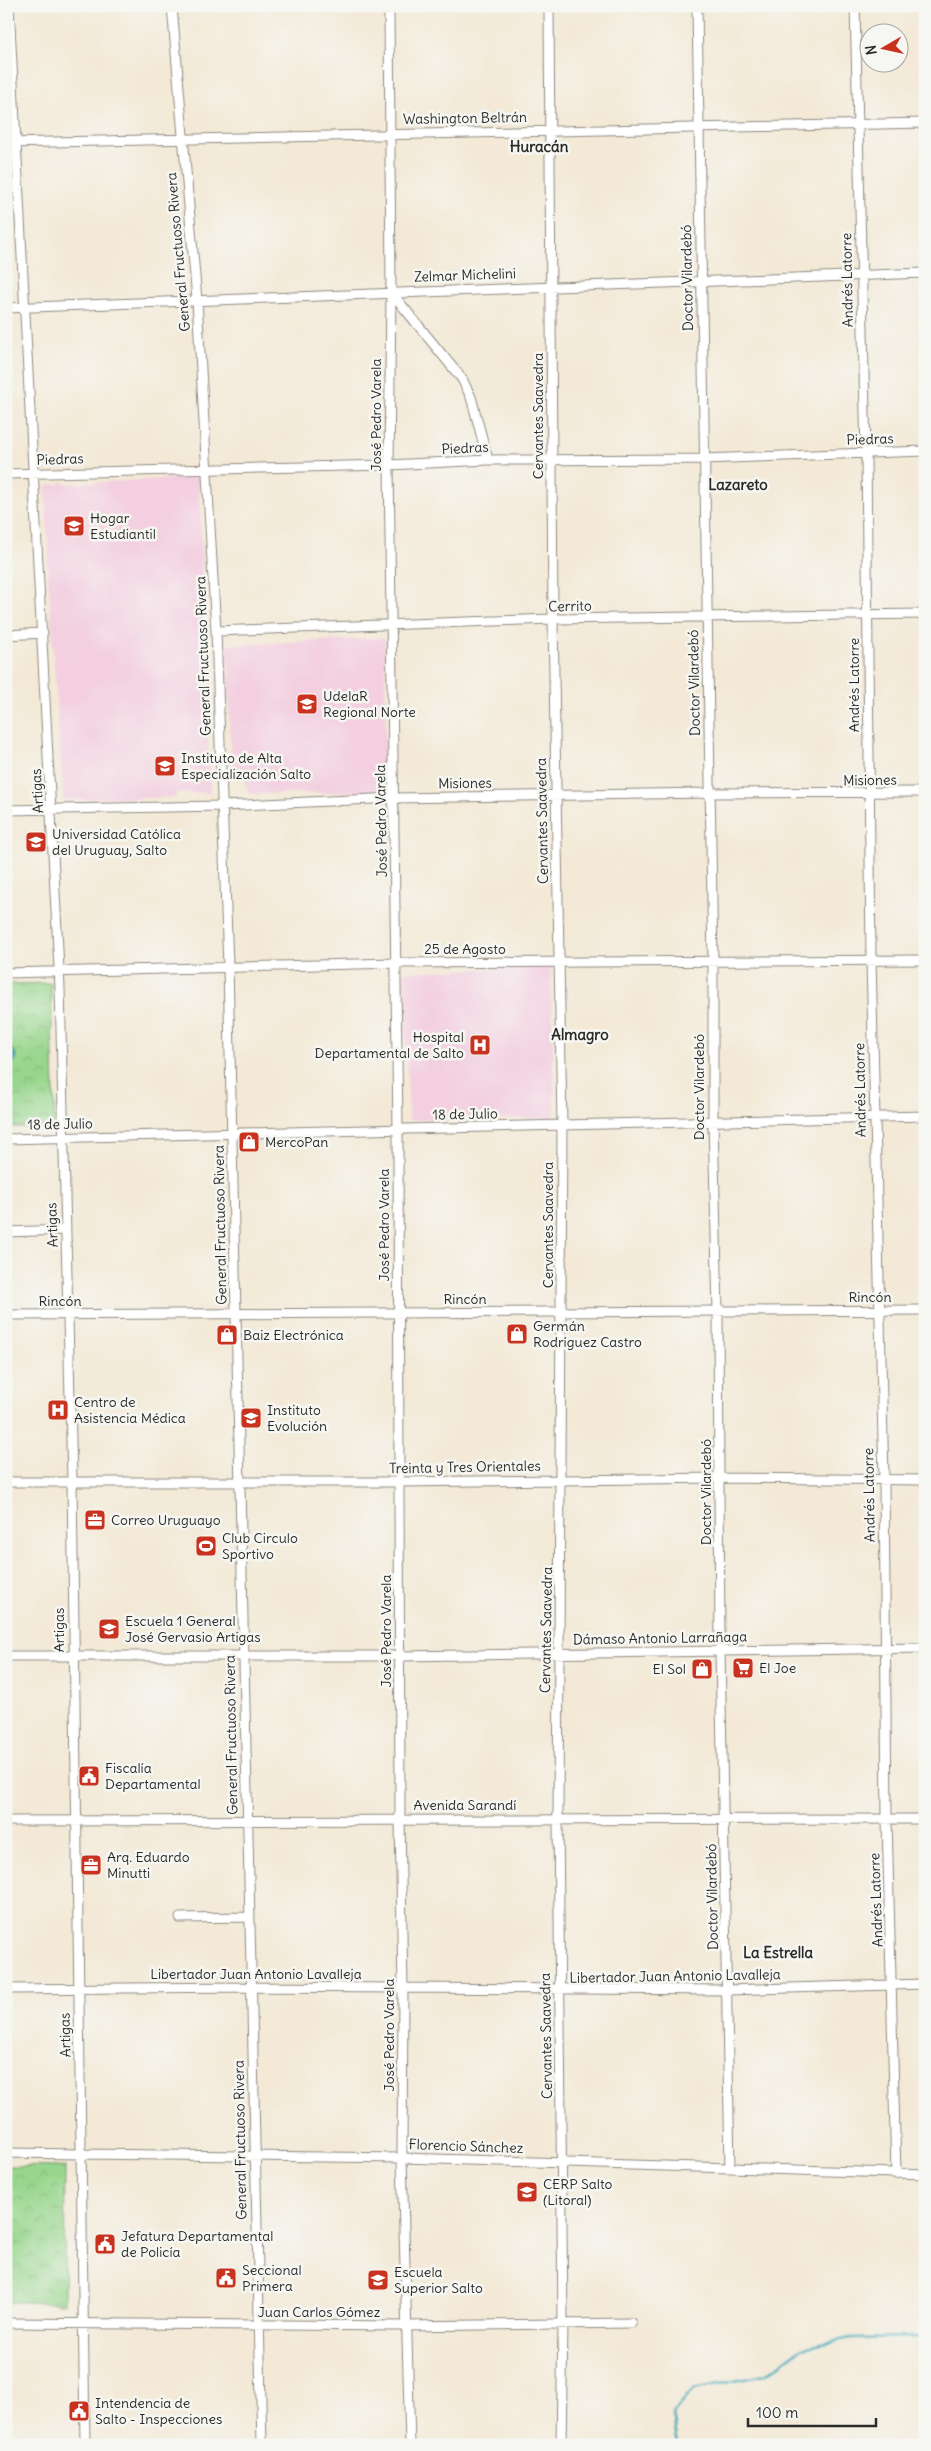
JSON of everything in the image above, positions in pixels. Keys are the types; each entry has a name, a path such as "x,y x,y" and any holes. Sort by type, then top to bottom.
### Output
{"street":[{"name":"Artigas","path":"9,6 43,632 59,972 72,1481 75,1821 85,2445"},
{"name":"General Fructuoso Rivera","path":"172,6 197,300 216,631 228,966 246,1820 262,2445"},
{"name":"José Pedro Varela","path":"389,6 391,292 389,465 398,1130 399,1656 403,1988 402,2158 405,2326 410,2445"},
{"name":"Cervantes Saavedra","path":"549,6 552,286 551,460 555,795 562,1126 558,1818 563,2325 561,2445"},
{"name":"Doctor Vilardebó","path":"697,6 700,283 713,962 712,1122 718,1311 720,1650 730,2168"},
{"name":"Andrés Latorre","path":"856,6 860,275 866,453 871,960 878,1310 884,1479 887,1819 893,1985 896,2174"},
{"name":"Washington Beltrán","path":"6,143 183,137 699,126 859,125 925,122"},
{"name":"Zelmar Michelini","path":"6,308 925,273"},
{"path":"391,292 462,379 478,418 488,460"},
{"name":"Piedras","path":"6,474 389,465 488,460 704,459 925,451"},
{"name":"Cerrito","path":"216,631 553,619 706,619 925,614"},
{"path":"6,635 43,632"},
{"name":"Misiones","path":"6,810 222,806 395,798 925,792"},
{"name":"25 de Agosto","path":"6,973 396,963 925,960"},
{"name":"18 de Julio","path":"6,1140 925,1116"},
{"path":"6,1232 65,1230"},
{"name":"Rincón","path":"6,1316 925,1310"},
{"name":"Treinta y Tres Orientales","path":"6,1482 399,1482 720,1478 925,1480"},
{"name":"Dámaso Antonio Larrañaga","path":"6,1656 399,1656 925,1648"},
{"name":"Avenida Sarandí","path":"6,1821 558,1818 724,1820 925,1819"},
{"path":"180,1918 249,1917"},
{"name":"Libertador Juan Antonio Lavalleja","path":"6,1989 251,1987 560,1991 727,1990 925,1984"},
{"name":"Florencio Sánchez","path":"6,2153 254,2158 402,2158 925,2174"},
{"name":"Juan Carlos Gómez","path":"6,2323 258,2326 631,2323"}],"shaded area":[{"path":"199,477 210,793 176,793 176,797 65,800 63,797 47,560 49,559 45,488 48,485 60,484 61,482 66,484"},
{"name":"UdelaR Regional Norte","path":"385,638 386,792 249,794 239,768 231,763 227,645"},
{"name":"Hospital Departamental de Salto","path":"551,966 555,1118 409,1120 403,972"}],"green space":[{"path":"51,983 55,1127 6,1127 6,984"},
{"path":"6,2166 65,2167 64,2303 6,2302"}],"water":[{"path":"6,1049 12,1049 16,1055 16,1060 12,1063 6,1063"}],"waterway":[{"path":"678,2445 673,2414 694,2389 765,2375 802,2348 851,2338 925,2337"}],"place":[{"name":"Hogar Estudiantil","path":"74,526"},
{"name":"UdelaR Regional Norte","path":"307,704"},
{"name":"Instituto de Alta Especialización Salto","path":"165,766"},
{"name":"Universidad Católica del Uruguay, Salto","path":"36,842"},
{"name":"Hospital Departamental de Salto","path":"480,1045"},
{"name":"MercoPan","path":"249,1142"},
{"name":"Germán Rodríguez Castro","path":"517,1334"},
{"name":"Baiz Electrónica","path":"227,1335"},
{"name":"Centro de Asistencia Médica","path":"58,1410"},
{"name":"Instituto Evolución","path":"251,1418"},
{"name":"Correo Uruguayo","path":"95,1520"},
{"name":"Club Circulo Sportivo","path":"206,1546"},
{"name":"Escuela 1 General José Gervasio Artigas","path":"109,1629"},
{"name":"El Joe","path":"743,1668"},
{"name":"El Sol","path":"702,1669"},
{"name":"Fiscalía Departamental","path":"89,1776"},
{"name":"Arq. Eduardo Minutti","path":"91,1865"},
{"name":"CERP Salto (Litoral)","path":"527,2192"},
{"name":"Jefatura Departamental de Policía","path":"105,2244"},
{"name":"Seccional Primera","path":"226,2278"},
{"name":"Escuela Superior Salto","path":"378,2280"},
{"name":"Intendencia de Salto - Inspecciones","path":"79,2411"}],"district":[{"name":"Huracán","path":"539,147"},
{"name":"Lazareto","path":"738,485"},
{"name":"Almagro","path":"580,1035"},
{"name":"La Estrella","path":"778,1953"}]}
